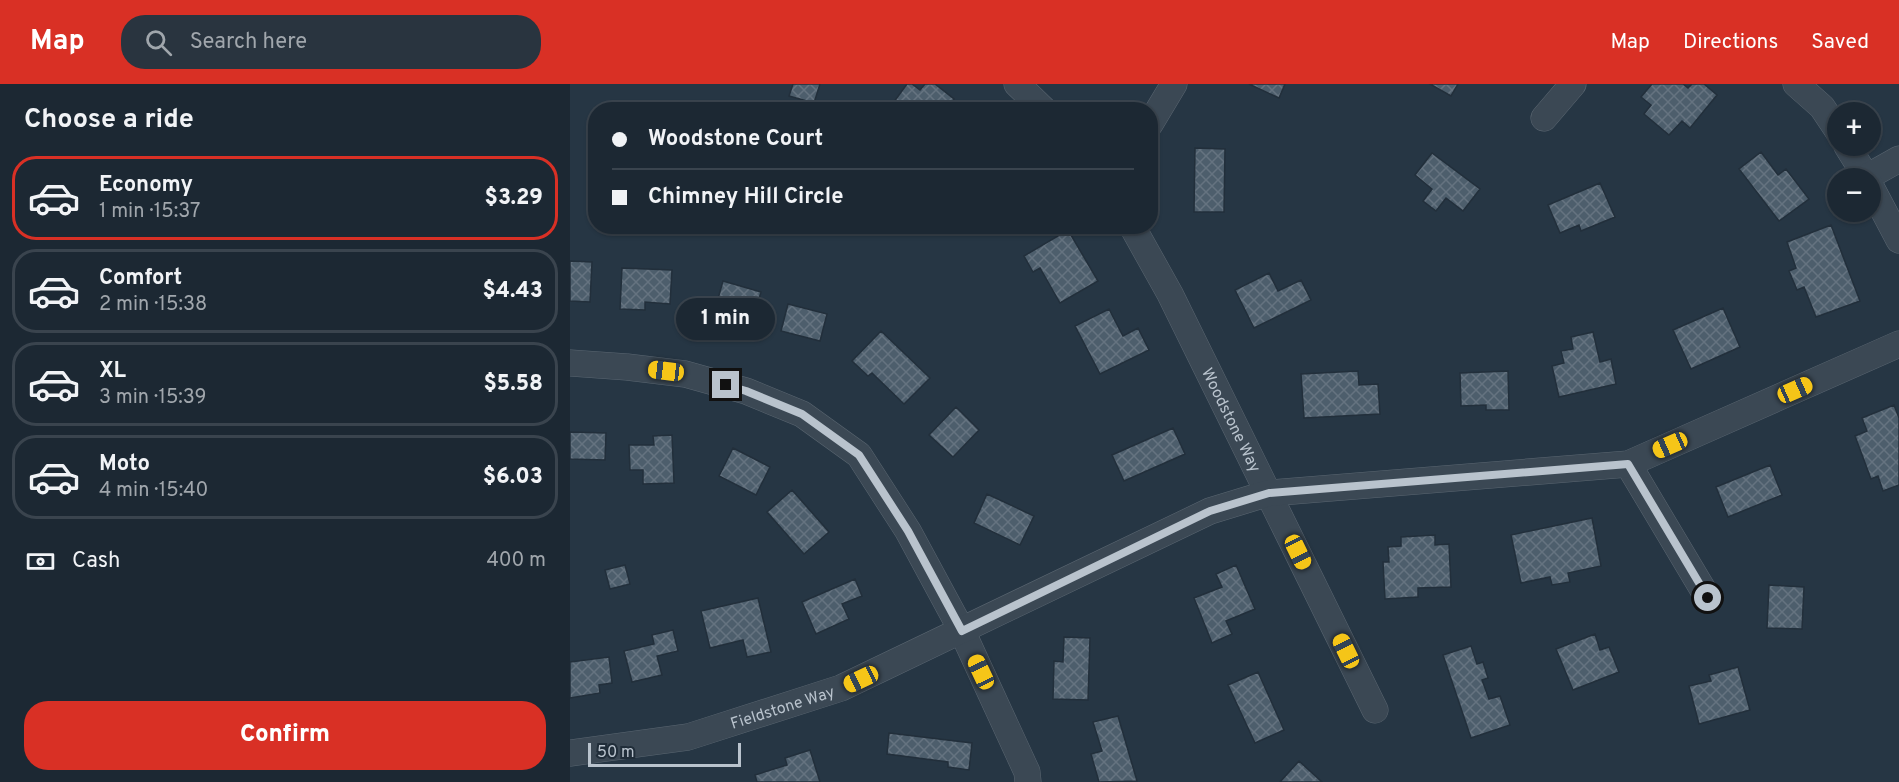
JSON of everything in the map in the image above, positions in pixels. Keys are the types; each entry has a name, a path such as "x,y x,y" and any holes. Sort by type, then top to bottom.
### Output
{"street":[{"path":"1017,84 1036,102"},
{"path":"1158,111 1174,84"},
{"path":"1544,118 1573,84"},
{"path":"1796,84 1822,107 1827,114"},
{"path":"1881,171 1899,159"},
{"path":"1881,205 1899,240"},
{"name":"Woodstone Way","path":"1136,234 1170,294 1375,710"},
{"name":"Fieldstone Way","path":"570,753 688,737 841,688 1210,511 1269,493 1628,464 1899,344"},
{"path":"570,363 685,374 746,391 802,414 859,455 908,531 962,631 1028,772 1029,782"},
{"path":"1628,464 1708,598"}],"building":[{"path":"793,84 820,84 814,102 789,96"},
{"path":"907,84 912,84 920,90 925,84 935,84 954,99 952,102 894,102"},
{"path":"1249,84 1285,84 1279,98"},
{"path":"1430,84 1458,84 1451,96"},
{"path":"1652,84 1683,84 1688,88 1692,84 1704,84 1717,95 1690,128 1682,121 1669,135 1644,114 1651,105 1641,97"},
{"path":"1195,148 1225,149 1224,212 1194,212"},
{"path":"1761,152 1778,175 1786,169 1809,199 1779,221 1739,169"},
{"path":"1432,153 1480,189 1463,211 1446,198 1436,211 1423,201 1432,189 1415,175"},
{"path":"1600,183 1615,217 1581,231 1579,225 1560,233 1548,205"},
{"path":"1831,225 1860,301 1816,317 1804,287 1797,290 1789,271 1796,268 1787,242"},
{"path":"1061,234 1070,234 1098,281 1060,303 1040,268 1033,272 1024,256"},
{"path":"570,261 592,262 590,302 570,301"},
{"path":"622,268 672,270 670,304 645,302 645,310 620,309"},
{"path":"1269,273 1278,291 1301,280 1311,300 1254,328 1235,290"},
{"path":"723,281 761,292 752,323 714,313"},
{"path":"788,304 827,314 820,341 781,331"},
{"path":"1723,308 1740,347 1691,369 1673,330"},
{"path":"1109,309 1123,336 1138,328 1149,350 1100,374 1075,326"},
{"path":"881,331 930,378 904,404 872,373 868,376 852,361"},
{"path":"1593,332 1600,362 1611,359 1616,384 1559,397 1552,366 1564,363 1561,351 1573,349 1571,337"},
{"path":"1358,371 1359,385 1378,384 1380,414 1304,418 1301,374"},
{"path":"1508,371 1509,410 1486,410 1486,405 1461,406 1460,373"},
{"path":"1894,405 1899,418 1899,485 1883,491 1878,476 1871,479 1855,436 1867,431 1862,418"},
{"path":"956,407 979,430 953,457 929,435"},
{"path":"1173,428 1185,454 1124,481 1112,455"},
{"path":"570,432 606,433 605,460 570,459"},
{"path":"672,435 674,483 643,484 643,470 630,470 629,445 654,445 653,436"},
{"path":"733,448 770,467 756,495 719,476"},
{"path":"1770,465 1782,495 1728,517 1716,487"},
{"path":"792,490 829,532 804,554 767,512"},
{"path":"987,494 1034,516 1020,545 974,523"},
{"path":"1592,518 1601,566 1568,573 1570,582 1552,585 1550,577 1521,583 1511,535"},
{"path":"1435,535 1435,545 1449,544 1451,587 1418,588 1418,597 1385,599 1383,562 1389,562 1388,547 1401,546 1401,537"},
{"path":"625,565 630,584 610,589 605,570"},
{"path":"1236,565 1255,609 1226,621 1232,634 1212,643 1194,598 1222,587 1216,574"},
{"path":"855,579 862,596 842,604 849,619 816,634 802,602"},
{"path":"1769,585 1804,587 1802,629 1767,628"},
{"path":"758,598 771,652 747,657 743,640 710,648 701,611"},
{"path":"673,630 678,651 657,656 662,675 632,682 624,651 654,644 652,635"},
{"path":"1595,634 1600,650 1609,647 1619,672 1573,690 1556,649"},
{"path":"1064,637 1090,638 1088,700 1053,699 1054,661 1063,662"},
{"path":"1471,646 1477,664 1483,662 1488,678 1482,680 1489,699 1500,696 1510,725 1471,738 1443,655"},
{"path":"609,657 612,683 599,685 600,693 570,698 570,662"},
{"path":"1738,667 1750,710 1699,724 1689,686 1711,681 1709,675"},
{"path":"1258,672 1284,730 1255,743 1228,685"},
{"path":"1118,716 1137,781 1099,782 1091,754 1102,751 1093,722"},
{"path":"889,733 972,743 969,770 948,767 948,762 887,754"},
{"path":"810,750 820,782 757,782 755,775 787,765 785,758"},
{"path":"1299,761 1322,782 1280,782"}],"route":[{"path":"726,385 802,414 859,455 908,531 962,631 1210,511 1269,493 1628,464 1708,598"}]}
